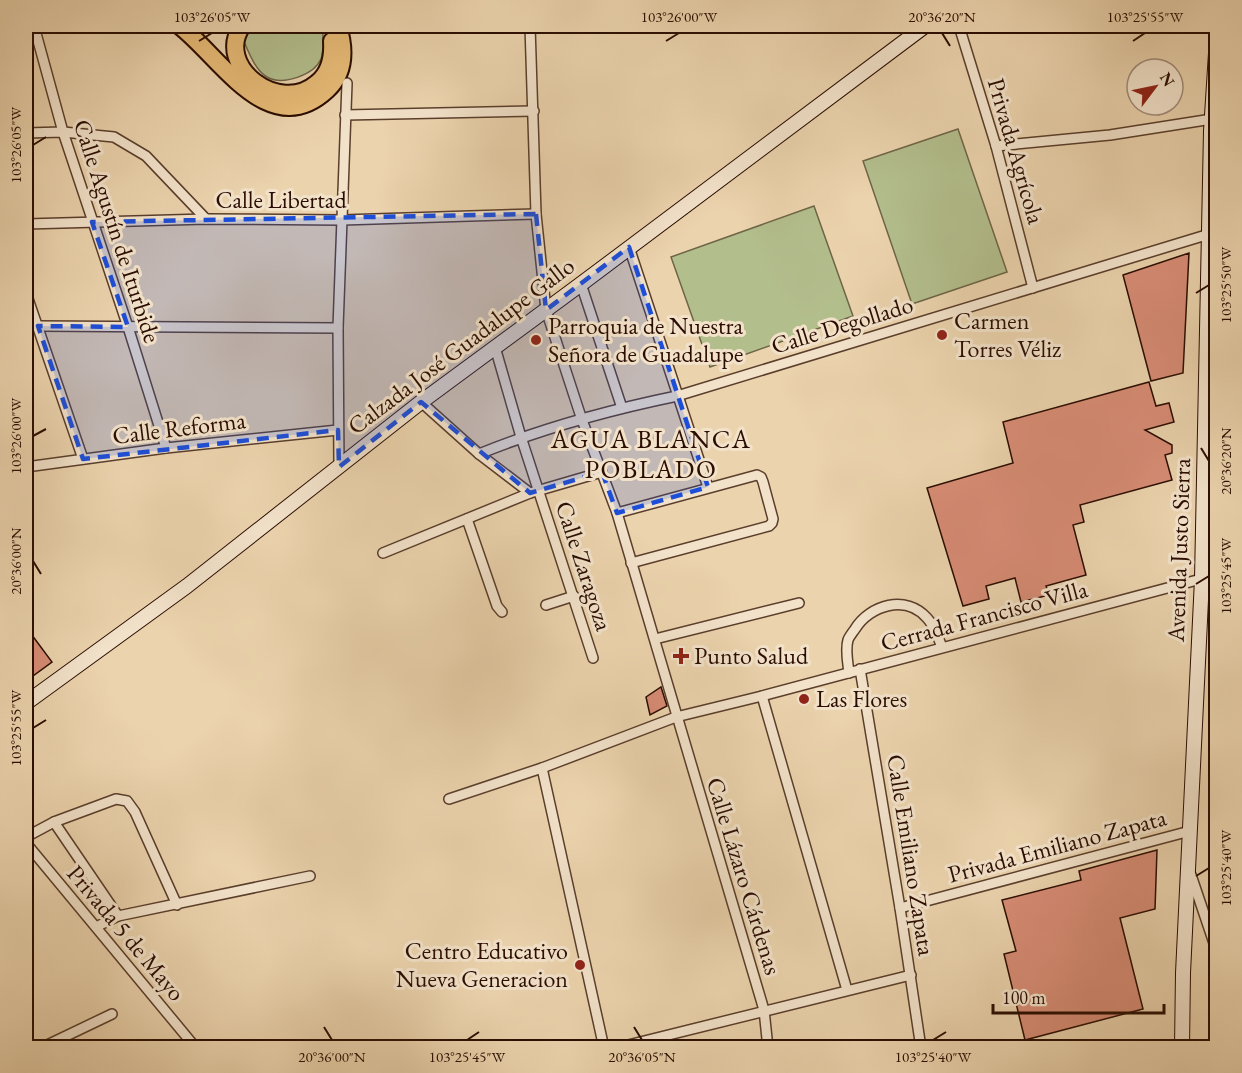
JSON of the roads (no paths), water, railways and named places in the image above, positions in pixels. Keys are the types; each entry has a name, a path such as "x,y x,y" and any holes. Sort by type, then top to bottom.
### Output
{"highway":[{"path":"180,26 253,95 267,103 282,107 298,106 314,100 330,88 336,80 341,67 343,51 334,28"},
{"path":"242,26 238,32 237,51 244,71 257,85 273,93 288,95 309,89 324,76 332,54 334,28"}],"street":[{"name":"Calle Agustín de Iturbide","path":"34,26 63,132 166,448"},
{"name":"Calle Lázaro Cárdenas","path":"530,26 536,214 546,310 582,420 617,513 655,639 676,717 764,1010 768,1047"},
{"name":"Calzada José Guadalupe Gallo","path":"26,703 187,586 421,402 925,26"},
{"name":"Privada Agrícola","path":"959,26 996,146 1033,288"},
{"name":"Avenida Justo Sierra","path":"1182,1047 1183,973 1202,579 1210,482 1213,127 1216,53"},
{"path":"339,466 338,328 347,83"},
{"path":"345,115 534,111"},
{"path":"996,146 1213,127"},
{"path":"26,133 63,132 114,137 146,156 206,219"},
{"name":"Calle Libertad","path":"26,224 206,219 342,220 536,214"},
{"name":"Calle Degollado","path":"479,454 521,437 622,408 676,396 1213,233"},
{"path":"629,248 676,396 708,487"},
{"path":"581,284 622,408"},
{"path":"26,293 83,459"},
{"path":"38,326 338,328"},
{"name":"Calle Zaragoza","path":"495,347 534,492 574,596 593,658"},
{"path":"421,402 479,454 534,492"},
{"name":"Calle Reforma","path":"26,467 166,448 338,430"},
{"path":"383,554 534,492 602,472"},
{"path":"617,513 757,475 761,477 771,509 772,523 769,526 631,563"},
{"path":"467,519 497,606 502,612"},
{"name":"Cerrada Francisco Villa","path":"449,800 542,768 676,717 1216,575"},
{"path":"546,605 574,596"},
{"path":"655,639 799,603"},
{"path":"849,673 848,640 858,624 868,614 883,606 903,604 914,608 927,618 942,647"},
{"name":"Calle Emiliano Zapata","path":"860,669 921,1047"},
{"path":"762,696 847,990"},
{"path":"542,768 604,1047"},
{"path":"26,837 54,822 116,799 127,801 135,812 177,905"},
{"path":"54,822 118,916"},
{"name":"Privada Emiliano Zapata","path":"900,908 1190,831"},
{"name":"Privada 5 de Mayo","path":"26,843 196,1047"},
{"path":"1189,870 1216,949"},
{"path":"96,927 118,916 310,876"},
{"path":"616,1047 911,975"},
{"path":"41,1047 112,1014"}],"place":[{"name":"Carmen Torres Véliz","path":"942,335"},
{"name":"Parroquia de Nuestra Señora de Guadalupe","path":"536,340"},
{"name":"Punto Salud","path":"681,656"},
{"name":"Las Flores","path":"804,699"},
{"name":"Centro Educativo Nueva Generacion","path":"580,965"}],"district":[{"name":"AGUA BLANCA POBLADO","path":"651,454"}]}
